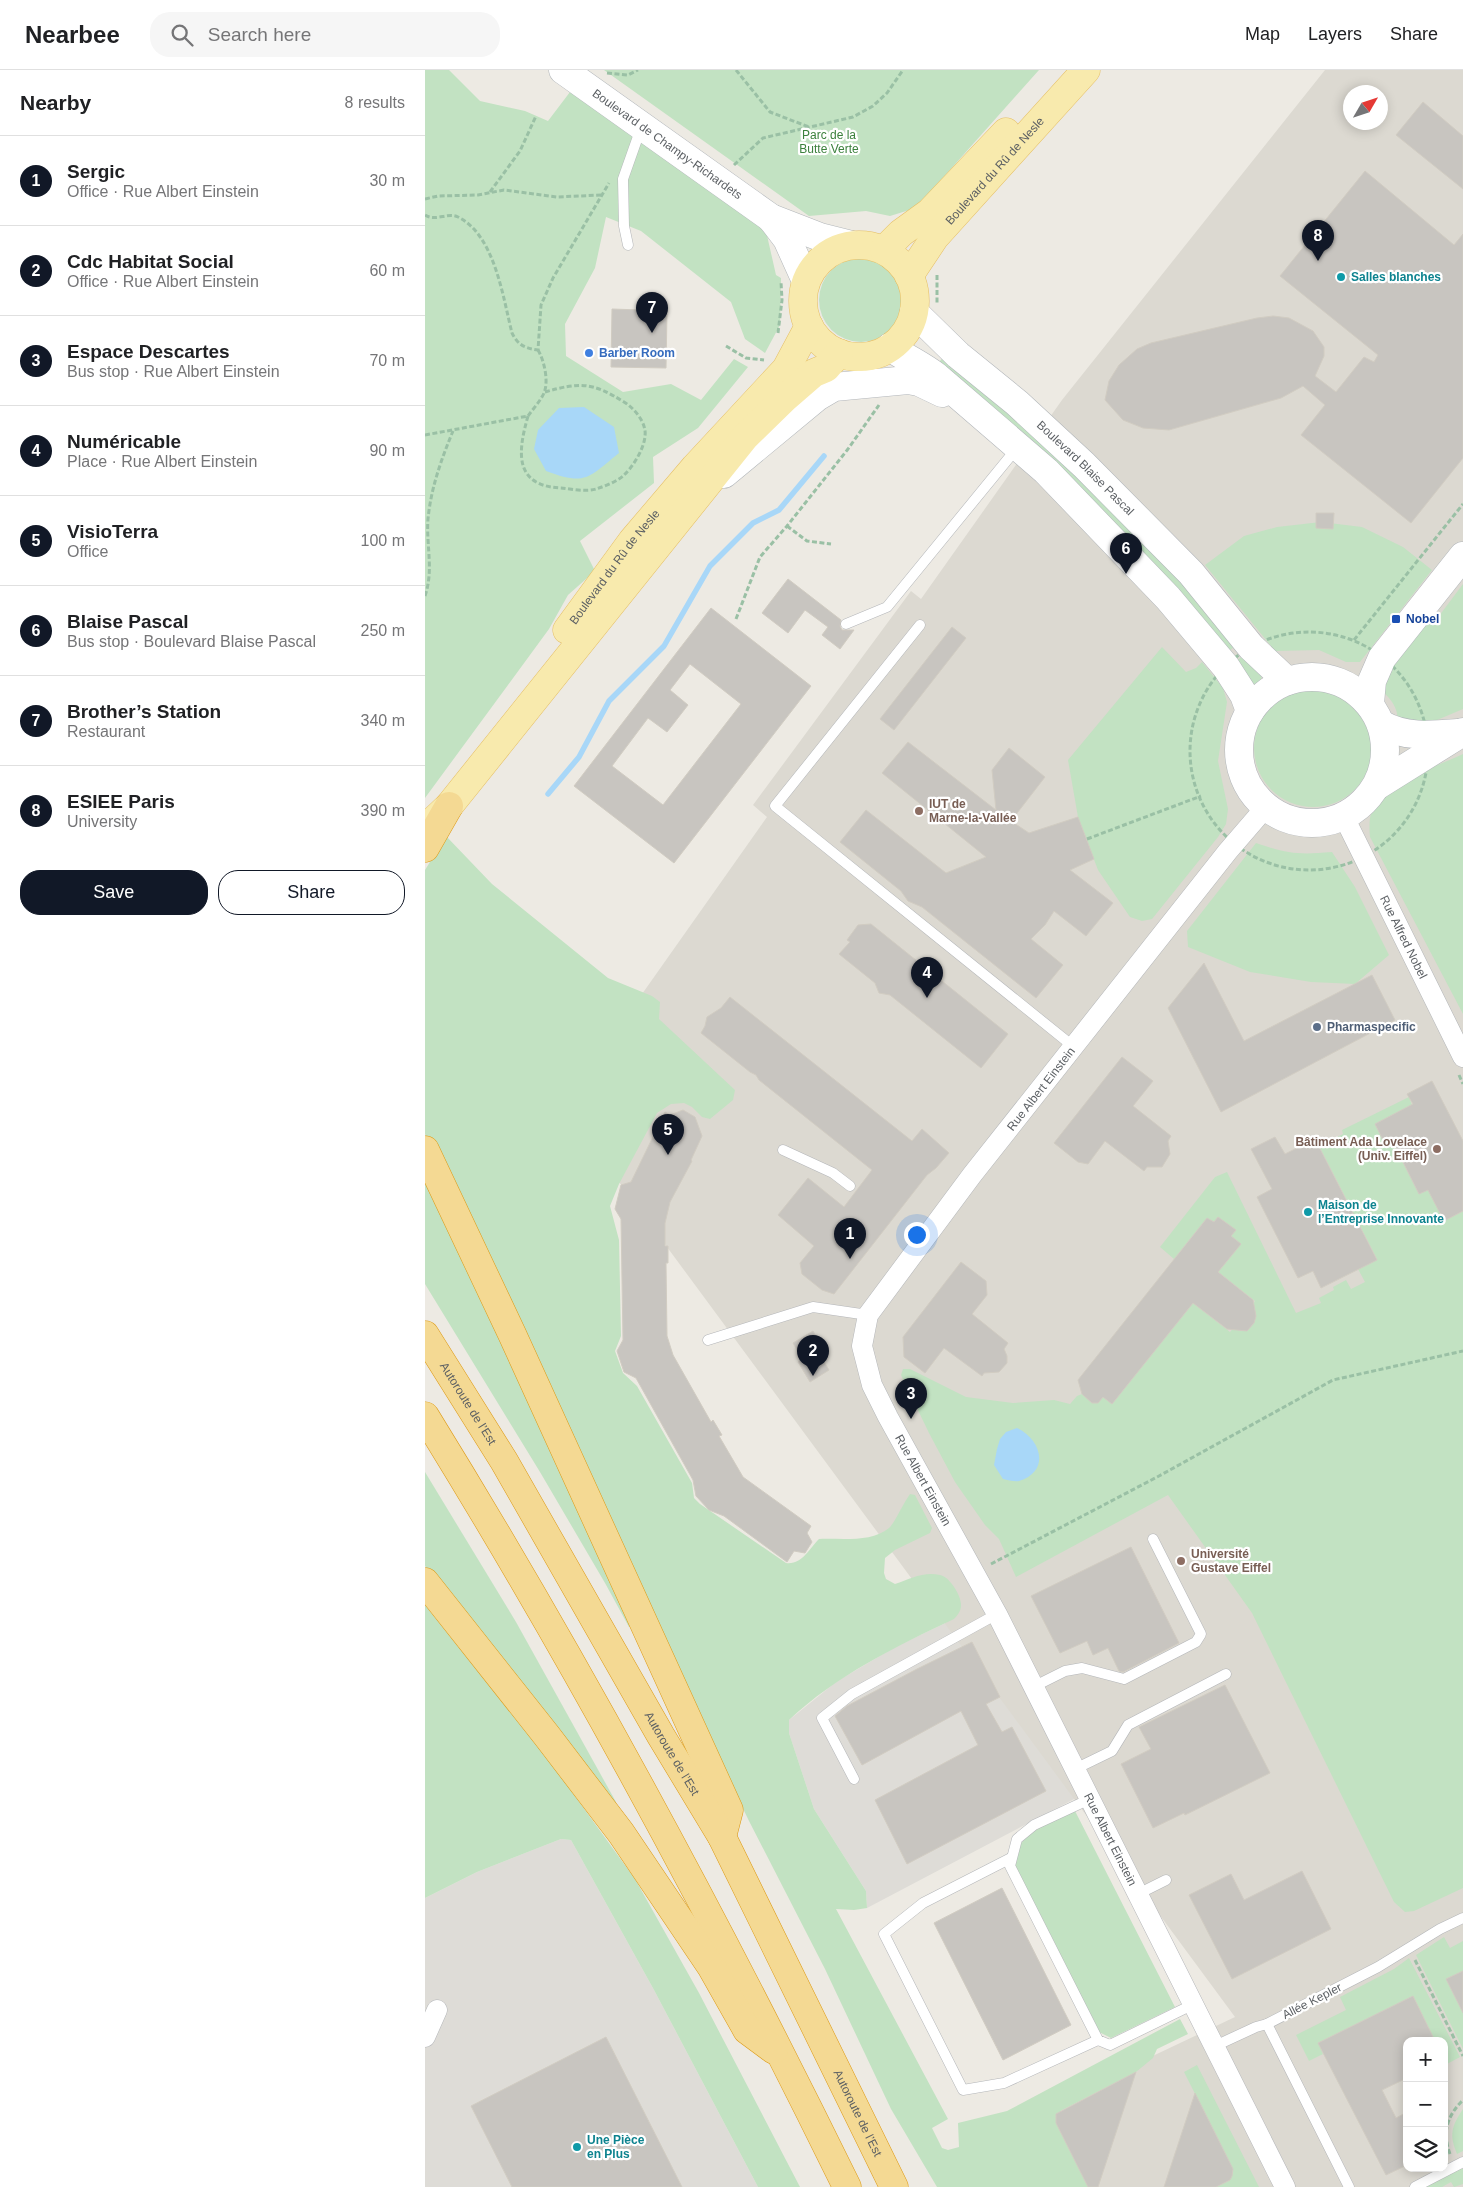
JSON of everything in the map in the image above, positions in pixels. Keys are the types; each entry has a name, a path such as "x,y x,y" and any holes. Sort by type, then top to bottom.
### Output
{"highway":[{"path":"425,848 437,810"},
{"path":"425,1150 512,1334 729,1810 722,1837"},
{"name":"Autoroute de l’Est","path":"425,1335 503,1461 656,1727 722,1837 894,2187"},
{"path":"425,1416 468,1486 657,1816 783,2058 847,2187"},
{"path":"425,1582 621,1833 712,1968 747,2030 783,2058"}],"main road":[{"path":"884,250 901,233 930,212 1063,70"},
{"name":"Boulevard du Rû de Nesle","path":"909,276 935,238 1086,70"},
{"path":"852,245 867,245 884,250 900,262 909,276 914,292 914,312 906,331 890,347 866,356 839,353 821,342 809,326 803,308 804,289 793,281 827,254 839,248 852,245"},
{"name":"Boulevard du Rû de Nesle","path":"437,810 632,541 695,467 786,369 809,326"},
{"path":"425,831 437,810 745,436 790,394 814,374 826,368 839,353"}],"street":[{"name":"Boulevard de Champy-Richardets","path":"563,70 771,218 820,237 852,245"},
{"name":"Boulevard de Champy-Richardets","path":"771,218 787,239 793,281"},
{"name":"Boulevard Blaise Pascal","path":"914,312 952,350 1017,403 1084,465 1191,573 1251,646 1287,681"},
{"path":"890,347 906,358 922,365 1045,471 1168,598 1226,667 1244,695 1249,711"},
{"path":"696,497 817,396 834,387 896,380 919,382 949,398 1009,439"},
{"path":"1463,556 1381,658 1372,681 1375,713 1386,744 1385,765 1377,785 1364,804 1344,817 1324,824 1303,824 1284,818 1265,808 1248,788 1239,762 1239,736 1249,711 1266,693 1287,681 1315,677 1341,682 1375,713 1395,730 1426,736 1463,732"},
{"path":"1341,682 1381,658"},
{"path":"1377,785 1463,732"},
{"name":"Rue Albert Einstein","path":"1265,808 972,1175 868,1316 862,1346 873,1384 909,1458 997,1614 1285,2187"},
{"name":"Rue Alfred Nobel","path":"1344,817 1463,1057"},
{"path":"425,2037 437,2010"}],"lane":[{"path":"628,245 624,226 623,179 641,127"},
{"path":"846,624 887,607 1009,439"},
{"path":"920,625 775,806 1074,1047"},
{"path":"783,1150 833,1172 850,1186"},
{"path":"708,1340 813,1307 868,1316"},
{"path":"1033,1687 1065,1671 1082,1668 1124,1679 1195,1642 1201,1634 1153,1539"},
{"path":"854,1779 822,1718 852,1694 997,1614"},
{"path":"1075,1769 1112,1750 1128,1725 1226,1674"},
{"path":"1090,1799 1034,1825 1017,1839 1010,1866 1097,2040 1110,2045 1194,2004"},
{"path":"1011,1858 923,1903 885,1934 963,2090 1005,2083 1097,2040"},
{"path":"1138,1894 1166,1880"},
{"name":"Allée Kepler","path":"1349,2187 1267,2024 1379,1967 1463,1918"},
{"path":"1215,2046 1256,2027 1267,2024"},
{"path":"1415,2187 1459,2164"}],"path":[{"path":"604,72 628,75 638,70"},
{"path":"736,70 770,112 810,127"},
{"path":"731,167 763,138 853,118 873,106 887,93 903,70"},
{"path":"490,193 520,152 536,116"},
{"path":"545,392 569,385 587,384 610,393 628,404 641,419 645,435 636,460 623,476 593,490 553,488 535,482 526,473 521,462 523,435 528,416 545,392 544,364 538,350 541,305 553,278 603,196 610,180"},
{"path":"425,199 438,196 490,193 504,190 557,197 603,196"},
{"path":"425,215 435,218 458,217 473,229 486,246 493,262 512,333 517,342 525,348 538,350"},
{"path":"778,337 782,300 793,281"},
{"path":"726,346 746,358 767,360"},
{"path":"736,619 760,558 848,449 883,400"},
{"path":"425,435 528,416"},
{"path":"425,596 430,565 428,522 431,495 441,461 454,431"},
{"path":"1354,640 1463,504"},
{"path":"787,526 807,541 831,544"},
{"path":"1259,641 1276,633 1297,630 1335,634 1354,640 1381,658 1405,678 1411,688 1424,722"},
{"path":"1216,678 1208,687 1196,713 1190,745 1195,780 1201,796 1207,810 1227,839"},
{"path":"1375,852 1411,817 1420,801 1426,774"},
{"path":"1087,839 1201,796"},
{"path":"1241,851 1266,863 1289,869 1323,870 1350,864"},
{"path":"975,1573 1159,1476 1333,1380 1463,1351"},
{"path":"1409,1948 1463,2056"},
{"path":"1459,2164 1445,2136 1448,2123 1456,2107 1463,2100"}],"shaded area":[{"name":"Université Gustave Eiffel","path":"1325,70 1463,70 1463,2187 1017,2187 990,2133 1235,2017 563,1106 767,817 753,805 911,591 921,599 1062,400"},
{"path":"954,1619 1076,1798 867,1908 866,1891 814,1809 789,1733 789,1720 836,1682 895,1647"},
{"path":"561,1839 571,1840 654,1990 758,2187 425,2187 425,1898 477,1872"}],"green space":[{"path":"425,70 449,70 480,101 525,111 548,121 570,92 766,231 776,275 781,278 780,325 765,353 745,339 731,302 641,231 606,217 595,268 565,324 566,356 623,392 671,384 701,400 734,359 748,367 698,428 653,457 654,483 580,541 595,571 568,595 549,629 425,798"},
{"name":"Parc de la Butte Verte","path":"604,70 1039,70 916,208 890,216 866,211 809,216"},
{"path":"853,258 869,258 885,265 896,276 903,292 900,316 891,330 885,335 869,342 853,342 837,335 826,324 819,308 819,292 826,276 837,265"},
{"path":"945,355 972,376 1172,567 1234,647 1225,654 935,367"},
{"path":"1321,522 1362,527 1403,547 1432,570 1360,662 1346,662 1319,650 1275,651 1205,565 1244,536 1277,527"},
{"path":"1463,584 1463,709 1430,723 1398,720 1393,704 1382,691 1383,675 1431,617 1436,620"},
{"path":"1162,647 1186,672 1196,668 1202,662 1223,688 1227,702 1218,761 1228,809 1226,824 1218,837 1152,919 1142,921 1130,917 1098,870 1078,817 1068,760"},
{"path":"1246,653 1262,674 1258,684 1251,685 1233,664"},
{"path":"1313,689 1324,690 1346,699 1362,715 1371,737 1371,759 1362,781 1346,797 1324,806 1313,807 1302,806 1280,797 1264,781 1255,759 1254,748 1255,737 1264,715 1280,699 1302,690"},
{"path":"1463,754 1463,1014 1370,837 1369,826 1373,807 1379,798 1389,790 1400,782"},
{"path":"446,836 492,884 608,978 652,996 660,1002 659,1019 735,1090 733,1100 710,1119 702,1117 692,1107 684,1103 671,1104 657,1113 619,1184 610,1206 619,1240 621,1336 615,1351 623,1373 637,1386 692,1483 694,1498 786,1563 792,1563 801,1559 819,1539 855,1539 882,1533 891,1526 910,1494 915,1495 932,1528 930,1533 895,1550 885,1558 884,1573 886,1579 895,1584 928,1574 944,1576 957,1592 961,1602 959,1613 954,1619 867,1663 827,1689 789,1720 789,1733 814,1809 866,1891 867,1908 854,1910 836,1909 948,2119 932,2128 942,2148 948,2150 959,2147 958,2123 1007,2111 1180,2019 1188,2034 1157,2049 1153,2058 1136,2072 1062,2110 1056,2115 1056,2123 1088,2187 937,2187 891,2109 825,1969 749,1821 680,1678 520,1327 425,1134 425,870"},
{"path":"1256,843 1294,853 1332,852 1355,887 1389,955 1355,984 1311,982 1250,972 1188,947 1187,931"},
{"path":"1409,1097 1412,1105 1375,1124 1386,1146 1405,1136 1413,1152 1401,1159 1419,1194 1435,1186 1444,1221 1463,1211 1463,1888 1414,1911 1405,1912 1394,1902 1252,1613 1168,1495 1016,1577 999,1539 985,1525 955,1482 901,1375 903,1369 910,1369 966,1397 1013,1403 1054,1400 1070,1404 1077,1396 1082,1394 1092,1403 1098,1403 1103,1397 1112,1404 1193,1303 1230,1332 1234,1327 1240,1331 1247,1331 1254,1323 1255,1311 1251,1307 1255,1301 1218,1272 1240,1244 1231,1236 1235,1230 1218,1217 1214,1222 1207,1218 1174,1259 1160,1247 1215,1177 1227,1172 1296,1313 1321,1303 1319,1298 1334,1290 1333,1287 1346,1280 1351,1289 1365,1282 1358,1269 1377,1259 1319,1146 1343,1134 1342,1130"},
{"path":"425,1183 531,1405 631,1626 629,1627 540,1472 425,1284"},
{"path":"425,1472 516,1622 616,1802 616,1806 425,1566"},
{"path":"425,1605 556,1770 635,1879 699,1993 800,2187 758,2187 654,1990 571,1840 561,1839 477,1872 425,1898"},
{"path":"1075,1811 1175,2007 1111,2038 1099,2032 1017,1873 1016,1860 1018,1849 1024,1840 1042,1826"},
{"path":"1444,1937 1450,1948 1463,1941 1463,1971 1446,1979 1463,2013 1463,2049 1416,1955"},
{"path":"1409,1958 1460,2057 1448,2063 1448,2037 1433,2037 1413,1996 1318,2043 1323,2054 1309,2061 1296,2035 1346,2010 1340,1997 1394,1969"},
{"path":"1197,2065 1259,2187 1216,2187 1230,2180 1233,2169 1184,2072"},
{"path":"1463,2109 1463,2151 1457,2154 1452,2136 1456,2121"},
{"path":"1455,2169 1463,2169 1463,2184 1454,2187 1451,2182 1442,2187 1419,2187"}],"water":[{"path":"584,407 614,427 619,453 593,474 586,477 570,478 546,471 534,449 538,430 559,408"},
{"path":"1017,1428 1032,1440 1037,1447 1039,1455 1039,1463 1036,1470 1019,1481 1003,1479 994,1465 1000,1439 1006,1432"}],"building":[{"path":"1423,102 1463,136 1463,189 1396,135"},
{"path":"1365,171 1454,245 1463,234 1463,458 1411,523 1301,435 1325,405 1303,386 1281,398 1169,430 1143,428 1123,420 1105,400 1109,381 1119,365 1137,349 1151,343 1257,318 1273,316 1289,318 1313,331 1324,347 1324,356 1315,376 1336,392 1364,357 1374,362 1378,355 1280,276"},
{"path":"612,309 667,311 666,368 611,367"},
{"path":"1316,513 1334,513 1333,529 1316,528"},
{"path":"788,579 841,620 840,626 842,630 854,630 840,649 822,635 828,627 805,610 788,633 762,613"},
{"path":"711,608 811,686 674,863 574,786","holes":["690,664 741,704 663,805 612,766 648,718 667,732 688,705 670,690"]},
{"path":"952,627 966,638 894,730 880,719"},
{"path":"908,742 996,810 992,770 1009,748 1045,777 1011,821 1029,833 1078,817 1094,859 1070,870 1113,903 1086,936 1054,911 1045,925 1031,939 1063,965 1036,998 922,907 908,901 901,891 840,842 866,810 946,873 986,857 882,773"},
{"path":"871,924 1008,1034 981,1068 890,995 879,993 875,983 839,954 850,942 847,940 858,925"},
{"path":"1204,963 1244,1041 1372,975 1395,1020 1221,1112 1168,1008"},
{"path":"730,997 912,1141 922,1129 949,1153 927,1175 834,1294 822,1290 802,1274 800,1263 814,1246 778,1215 808,1178 844,1207 872,1170 759,1080 756,1075 701,1033 707,1017 721,1008"},
{"path":"1122,1057 1153,1081 1133,1106 1171,1136 1168,1141 1170,1154 1162,1167 1147,1167 1144,1171 1105,1141 1088,1164 1078,1162 1054,1143"},
{"name":"Bâtiment Ada Lovelace (Univ. Eiffel)","path":"1432,1081 1463,1141 1463,1211 1444,1221 1428,1190 1419,1194 1393,1142 1386,1146 1375,1124 1413,1104 1407,1094"},
{"path":"683,1110 695,1117 702,1136 692,1161 670,1202 665,1223 665,1246 668,1246 668,1263 666,1263 667,1336 673,1355 711,1422 713,1420 722,1435 719,1436 743,1477 811,1526 807,1533 812,1542 805,1553 794,1551 787,1562 724,1516 709,1510 696,1496 693,1480 636,1378 624,1372 617,1351 623,1340 621,1219 615,1209 621,1185 631,1182 665,1112 670,1115"},
{"name":"Maison de l’Entreprise Innovante","path":"1275,1137 1285,1154 1315,1139 1377,1260 1321,1288 1313,1271 1298,1278 1257,1197 1272,1189 1251,1149"},
{"path":"1218,1217 1236,1230 1231,1236 1241,1244 1218,1272 1253,1300 1256,1316 1254,1323 1247,1331 1227,1329 1193,1303 1112,1404 1103,1397 1098,1403 1092,1403 1082,1394 1078,1380 1207,1218 1214,1222"},
{"path":"961,1262 986,1281 987,1295 972,1314 1008,1343 1004,1349 1007,1363 999,1372 984,1373 982,1376 944,1348 925,1373 904,1357 903,1337"},
{"path":"813,1331 823,1349 818,1352 829,1370 810,1382 798,1362 802,1359 793,1343"},
{"path":"1131,1547 1179,1643 1123,1672 1119,1671 1108,1648 1093,1655 1087,1641 1060,1653 1031,1596"},
{"path":"972,1642 1000,1697 986,1704 1002,1732 1012,1727 1046,1791 907,1864 875,1800 978,1745 961,1711 862,1765 835,1716 847,1706"},
{"path":"1225,1685 1270,1773 1185,1815 1184,1813 1153,1828 1121,1764 1151,1749 1139,1727"},
{"path":"1302,1871 1331,1929 1232,1979 1189,1895 1231,1874 1244,1900"},
{"path":"1002,1888 1071,2025 1003,2060 934,1923"},
{"path":"1463,1971 1463,2013 1446,1979"},
{"path":"1413,1996 1433,2037 1403,2037 1403,2080 1382,2090 1396,2118 1403,2114 1403,2167 1386,2175 1318,2043"},
{"name":"Une Pièce en Plus","path":"606,2037 682,2187 512,2187 471,2106"},
{"path":"1136,2072 1098,2187 1088,2187 1056,2123 1056,2114"},
{"path":"1195,2093 1233,2169 1232,2176 1230,2180 1216,2187 1164,2187"}],"waterway":[{"path":"548,794 579,757 609,701 664,646 710,566 753,523 779,510 824,456"}],"place":[{"name":"ESIEE Paris","path":"1318,261"},
{"name":"Salles blanches","path":"1341,277"},
{"name":"Brother’s Station","path":"652,333"},
{"name":"Barber Room","path":"589,353"},
{"name":"Blaise Pascal","path":"1126,574"},
{"name":"Nobel","path":"1396,619"},
{"name":"IUT de Marne-la-Vallée","path":"919,811"},
{"name":"Numéricable","path":"927,998"},
{"name":"Pharmaspecific","path":"1317,1027"},
{"name":"Bâtiment Ada Lovelace (Univ. Eiffel)","path":"1437,1149"},
{"name":"VisioTerra","path":"668,1155"},
{"name":"Maison de l’Entreprise Innovante","path":"1308,1212"},
{"name":"Sergic","path":"850,1259"},
{"name":"Cdc Habitat Social","path":"813,1376"},
{"name":"Espace Descartes","path":"911,1419"},
{"name":"Université Gustave Eiffel","path":"1181,1561"},
{"name":"Une Pièce en Plus","path":"577,2147"}]}
